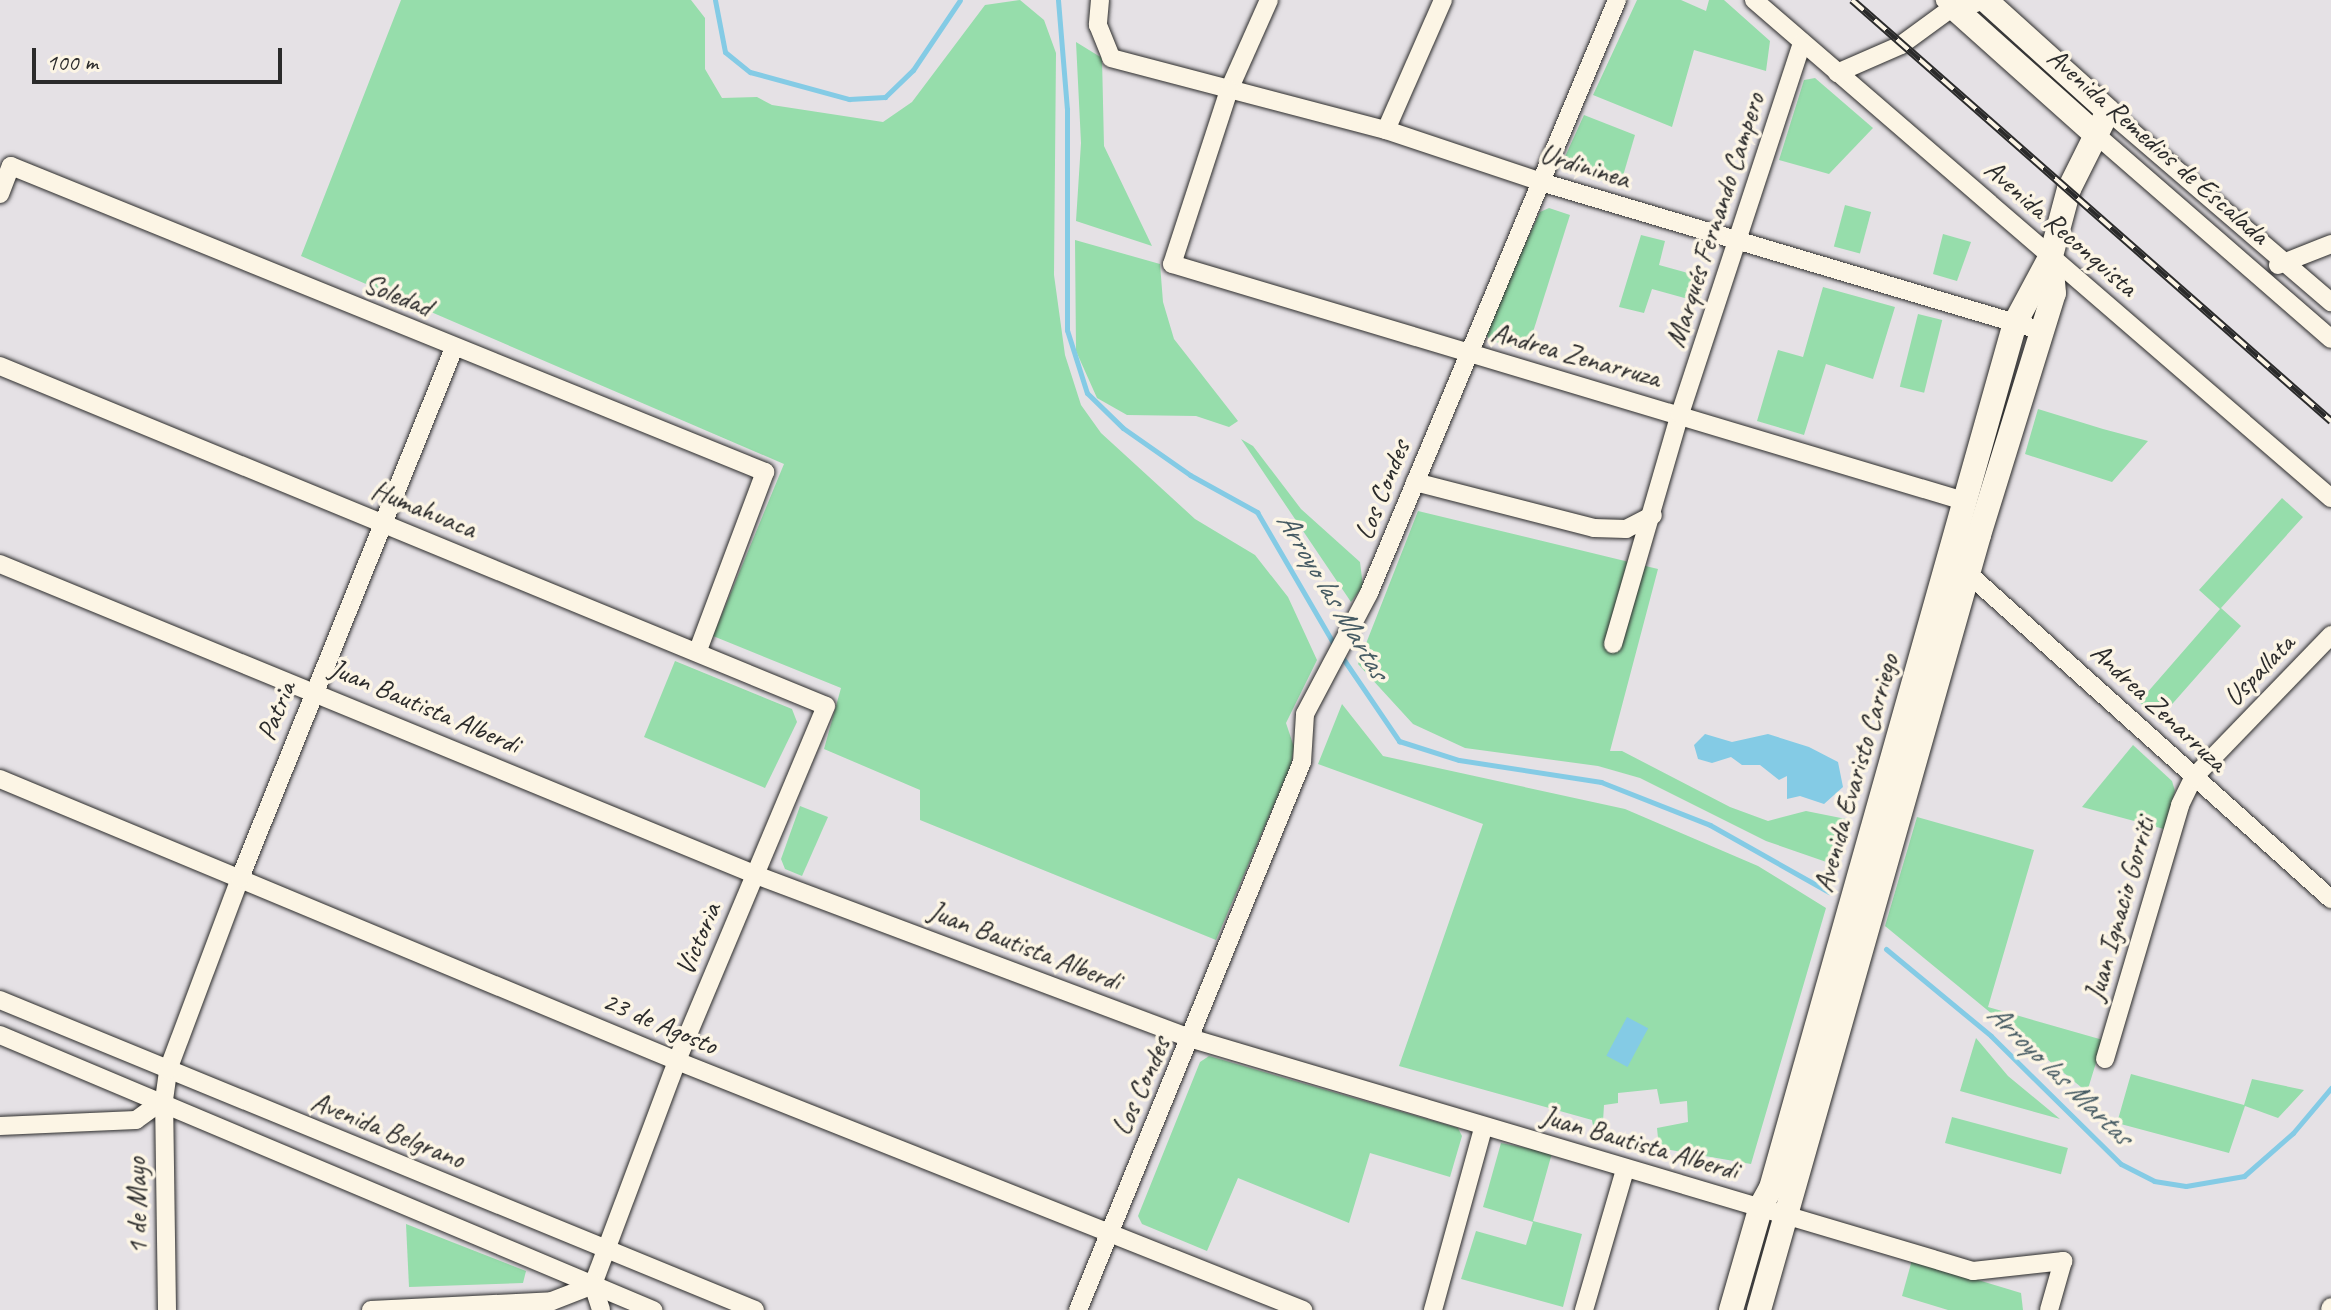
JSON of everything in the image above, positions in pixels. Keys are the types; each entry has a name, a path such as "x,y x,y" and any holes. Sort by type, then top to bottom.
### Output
{"street":[{"name":"Urdininea","path":"1100,0 1098,25 1111,58 1386,130 1541,182 1740,243 2042,331"},
{"path":"1229,90 1269,0"},
{"path":"1386,130 1443,0"},
{"name":"Los Condes","path":"1078,1310 1193,1039 1302,762 1305,714 1369,593 1617,0"},
{"name":"Avenida Reconquista","path":"1754,0 2331,498"},
{"name":"Avenida Remedios de Escalada","path":"1985,0 2108,111 2286,260 2331,302"},
{"path":"1837,73 1901,45 1958,2"},
{"name":"Avenida Remedios de Escalada","path":"1958,2 2093,132 2331,339"},
{"name":"Marqués Fernando Campero","path":"1613,644 1680,414 1740,243 1802,43"},
{"name":"Andrea Zenarruza","path":"1229,90 1172,264 1964,501"},
{"name":"Avenida Evaristo Carriego","path":"1731,1310 1761,1206 1771,1188 2015,323 2051,256 2093,132 2108,111"},
{"name":"Soledad","path":"0,194 11,166 765,472 698,650"},
{"path":"2261,275 2286,260 2331,244"},
{"name":"Avenida Evaristo Carriego","path":"1759,1310 1969,570 2054,293 2051,256"},
{"name":"Patria","path":"164,1100 168,1070 240,878 454,348"},
{"name":"Humahuaca","path":"0,366 698,650 826,706"},
{"path":"1415,482 1594,528 1626,529 1653,515"},
{"name":"Andrea Zenarruza","path":"1946,563 1969,570 2193,778 2331,899"},
{"name":"Juan Bautista Alberdi","path":"0,564 314,690 756,875 1193,1039 1483,1128 1787,1213 1973,1271 2063,1261 2049,1310"},
{"name":"Uspallata","path":"2193,778 2331,635"},
{"name":"Victoria","path":"593,1285 604,1248 677,1061 826,706"},
{"name":"Juan Ignacio Gorriti","path":"2105,1059 2180,805 2193,778"},
{"name":"23 de Agosto","path":"0,779 677,1061 1303,1310"},
{"name":"Avenida Belgrano","path":"0,1000 755,1310"},
{"path":"0,1035 164,1100 653,1310"},
{"path":"0,1126 136,1120 164,1100"},
{"name":"1 de Mayo","path":"164,1100 167,1310"},
{"path":"1433,1310 1483,1128"},
{"path":"1584,1310 1625,1170"},
{"path":"371,1310 552,1301 593,1285"},
{"path":"593,1285 601,1310"}],"green space":[{"path":"401,0 691,0 705,18 705,69 722,98 757,97 772,105 883,122 912,102 985,5 1020,0 1044,20 1056,53 1054,275 1065,355 1081,405 1101,433 1195,519 1255,555 1288,597 1317,660 1286,723 1294,747 1291,765 1216,940 920,820 920,790 824,749 841,688 713,636 784,464 301,256"},
{"path":"1637,0 1681,0 1706,11 1709,0 1724,0 1770,41 1766,71 1694,50 1672,127 1593,95"},
{"path":"1076,42 1102,58 1104,146 1152,246 1076,221 1081,143"},
{"path":"1815,78 1873,128 1829,174 1779,160 1804,80"},
{"path":"1584,115 1635,135 1620,186 1567,170 1563,161"},
{"path":"1845,205 1871,212 1860,254 1834,247"},
{"path":"1549,208 1570,215 1527,351 1489,340 1485,330 1540,212"},
{"path":"1943,234 1971,242 1957,281 1933,274"},
{"path":"1641,235 1665,241 1659,265 1706,278 1699,302 1652,289 1644,313 1619,307"},
{"path":"1075,240 1160,264 1163,302 1174,339 1238,421 1229,427 1196,416 1127,415 1097,398 1076,351"},
{"path":"1823,287 1895,307 1873,379 1826,364 1804,435 1757,421 1778,350 1803,357"},
{"path":"1918,314 1942,320 1924,393 1900,387"},
{"path":"2038,409 2148,441 2112,482 2025,454"},
{"path":"1241,439 1253,446 1301,509 1360,562 1363,586 1351,602"},
{"path":"2282,498 2303,517 2221,608 2241,626 2159,719 2139,702 2220,609 2199,590"},
{"path":"1418,511 1658,569 1610,751 1622,751 1730,807 1768,821 1806,811 1851,820 1838,866 1766,841 1640,778 1598,766 1465,748 1413,724 1358,664"},
{"path":"675,661 792,709 797,722 765,788 644,737"},
{"path":"1342,704 1383,756 1625,809 1758,866 1826,908 1751,1164 1659,1148 1657,1128 1688,1122 1687,1101 1660,1104 1657,1089 1618,1093 1618,1103 1604,1105 1602,1138 1595,1137 1592,1120 1399,1066 1483,824 1318,764"},
{"path":"2133,745 2172,781 2175,791 2164,829 2082,807"},
{"path":"800,806 828,817 802,876 785,869 781,859"},
{"path":"1917,817 2034,850 1988,1007 2103,1040 2087,1092 1885,926"},
{"path":"1976,1038 2008,1076 2060,1119 1960,1091"},
{"path":"1209,1056 1458,1128 1462,1136 1450,1177 1370,1153 1349,1223 1238,1178 1207,1251 1142,1224 1138,1216 1200,1062"},
{"path":"2131,1074 2244,1105 2252,1079 2304,1090 2278,1118 2245,1106 2229,1153 2117,1123"},
{"path":"1952,1117 2068,1148 2061,1174 1945,1143"},
{"path":"1501,1143 1552,1153 1533,1221 1582,1234 1563,1307 1461,1279 1476,1231 1526,1245 1533,1222 1483,1207"},
{"path":"406,1224 526,1271 523,1283 409,1287"},
{"path":"1912,1260 2021,1293 2023,1310 1948,1310 1902,1296"}],"water":[{"path":"1705,734 1732,742 1768,734 1809,747 1838,762 1843,787 1824,804 1800,796 1787,799 1787,776 1779,780 1760,765 1742,765 1731,757 1712,763 1698,759 1694,745"},
{"path":"1627,1017 1648,1028 1628,1067 1606,1056"}],"waterway":[{"name":"Arroyo las Martas","path":"715,0 725,52 750,72 849,99 885,97 913,70 960,0"},
{"name":"Arroyo las Martas","path":"1058,0 1067,109 1067,330 1087,393 1123,428 1190,475 1257,512 1336,648"},
{"name":"Arroyo las Martas","path":"1342,657 1399,741 1459,760 1601,782 1710,825 1829,892"},
{"name":"Arroyo las Martas","path":"1886,949 1991,1036 2121,1164 2154,1181 2186,1186 2244,1176 2293,1133 2331,1088"}],"railway":[{"path":"1852,0 2331,421"}]}
